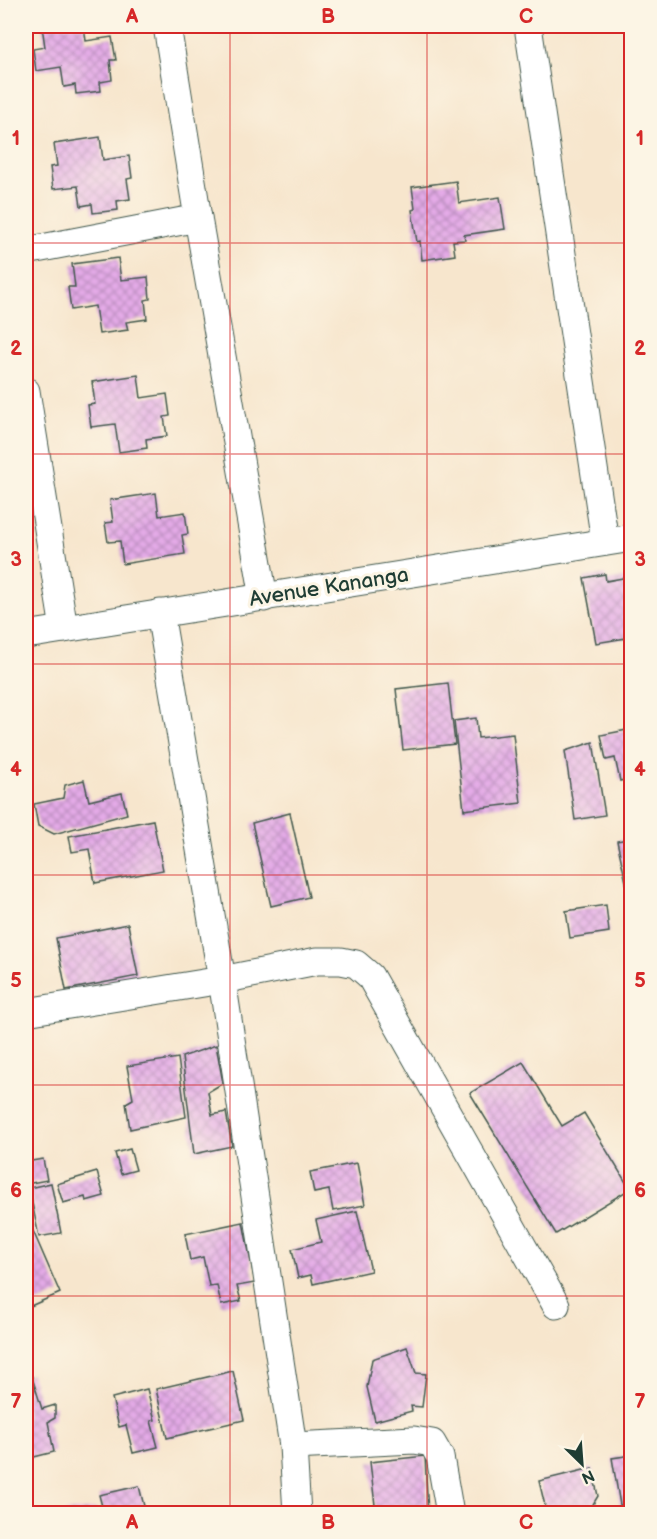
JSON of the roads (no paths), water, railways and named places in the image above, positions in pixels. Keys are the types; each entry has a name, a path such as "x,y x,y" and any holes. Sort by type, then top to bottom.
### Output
{"street":[{"path":"167,26 264,598"},
{"path":"528,26 605,542"},
{"path":"26,251 198,219"},
{"path":"26,391 64,628"},
{"name":"Avenue Kananga","path":"26,635 632,538"},
{"path":"160,613 222,980 293,1446 297,1514"},
{"path":"26,1012 222,980 317,961 357,963 370,975 556,1305"},
{"path":"293,1446 414,1440 432,1443 440,1456 450,1514"}]}
